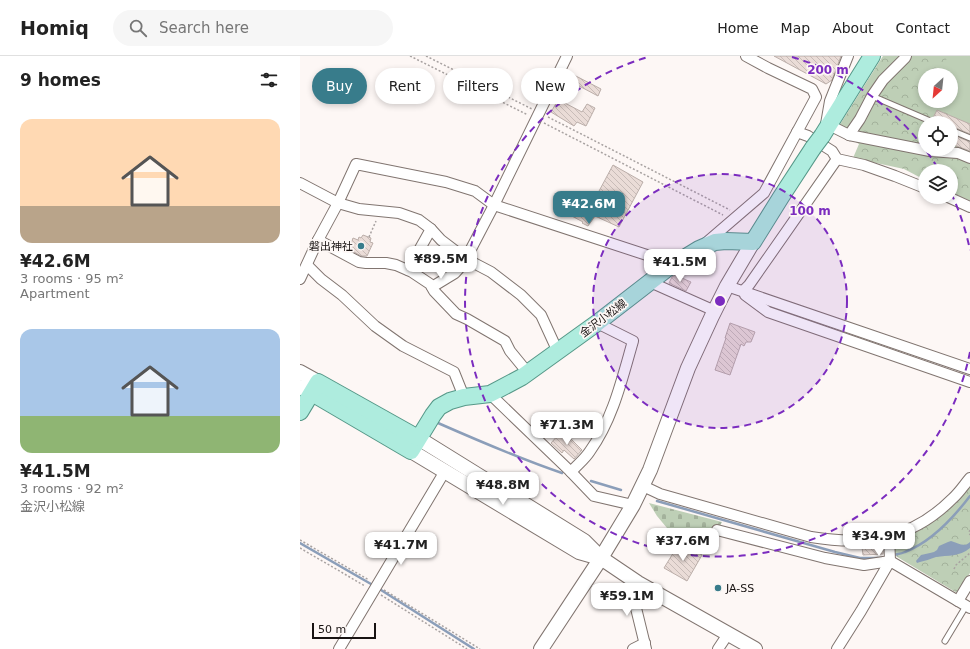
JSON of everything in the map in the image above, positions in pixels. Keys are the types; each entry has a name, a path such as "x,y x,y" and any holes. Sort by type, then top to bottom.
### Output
{"main road":[{"path":"541,649 601,558 643,486 688,368 714,311 736,289 753,242 872,56"},
{"name":"金沢小松線","path":"415,444 439,407 450,401 464,397 490,394 522,377 597,323 668,268 699,249 715,242 753,242"},
{"path":"300,372 310,387 415,444 584,541 601,558 638,583 755,649"},
{"path":"300,412 310,387"},
{"path":"415,444 445,471 579,552 601,558"}],"street":[{"path":"432,286 455,274 464,264 567,56"},
{"path":"699,249 764,193 816,97 812,90 746,56"},
{"path":"848,56 830,101 822,135 849,134 930,151 958,153 970,158"},
{"path":"849,134 860,119 872,96 883,80 906,56"},
{"path":"798,132 832,150 837,159 864,165 918,185"},
{"path":"736,289 750,286 837,159"},
{"path":"300,279 356,164 446,182 475,191 494,205 662,260 668,268"},
{"path":"300,183 338,203 359,209 399,213 419,220 431,228 441,240 466,259 491,272 522,295 541,315 558,352"},
{"path":"958,202 970,207"},
{"path":"408,270 431,228"},
{"path":"318,240 359,262 386,263 408,270 430,284 434,291 456,314 505,341 510,351 528,373"},
{"path":"307,265 375,326 402,346 454,372 464,397"},
{"path":"650,282 714,311"},
{"path":"736,289 970,370"},
{"path":"736,289 768,312 970,382"},
{"path":"571,472 590,452 607,423 619,392 633,341 597,323"},
{"path":"490,394 594,496 633,505"},
{"path":"339,649 445,471"},
{"path":"643,486 660,494 811,537 830,540 866,541 901,533 918,525 934,515 953,499 970,478"},
{"path":"717,530 825,558 864,565 890,560 965,605 970,581"},
{"path":"837,649 890,560 889,536"},
{"path":"634,649 646,646 635,604 638,583"},
{"path":"718,649 728,634"}],"lane":[{"path":"872,96 919,116"},
{"path":"958,133 970,138"},
{"path":"945,641 965,605"}],"path":[{"path":"410,56 538,116 736,217"},
{"path":"426,56 538,116 736,217"},
{"path":"369,237 380,211"},
{"path":"970,530 968,532 970,535"},
{"path":"300,540 468,649"},
{"path":"300,548 375,588 480,649"},
{"path":"954,569 956,565 970,553"}],"green space":[{"path":"883,56 970,56 970,201 958,195 958,164 918,164 918,176 904,169 853,158 859,144 849,138 839,126"},
{"path":"949,56 970,56 970,120 939,108 958,108 958,68 940,68"},
{"path":"970,484 970,573 957,593 894,555 894,539 899,539 922,528 954,505"},
{"path":"649,503 722,522 708,547 667,528"}],"water":[{"path":"951,541 963,545 970,542 970,548 962,553 936,557 917,563 916,561 921,555 934,552 939,546"}],"building":[{"path":"774,56 841,56 832,80 826,84"},
{"path":"579,78 601,89 598,96 579,86"},
{"path":"556,104 567,104 582,112 587,104 595,108 586,126 577,122 574,126 551,112"},
{"path":"937,110 951,116 934,116"},
{"path":"958,119 970,124 970,134 958,129"},
{"path":"958,137 970,142 970,151 958,147"},
{"path":"613,165 643,182 619,227 595,216 588,226 570,215 576,200 591,206"},
{"name":"磐出神社","path":"363,235 371,238 370,242 373,243 367,256 361,256 349,249 353,238 358,240 359,237 361,238"},
{"path":"675,275 691,282 686,291 669,283"},
{"path":"730,323 755,332 751,342 746,342 744,346 741,344 730,375 715,370"},
{"path":"560,433 569,442 571,439 582,450 574,459 564,450 562,453 551,443"},
{"path":"680,542 702,555 687,581 664,568"},
{"path":"883,544 883,554 863,555 862,547"}],"waterway":[{"path":"438,423 515,456 562,473"},
{"path":"591,481 621,490"},
{"path":"893,555 904,553 924,542 941,528 970,496"},
{"path":"657,501 835,552 860,558 878,558"},
{"path":"300,543 371,584"},
{"path":"381,590 474,649"}],"place":[{"name":"磐出神社","path":"361,246"},
{"name":"JA-SS","path":"718,588"}]}
